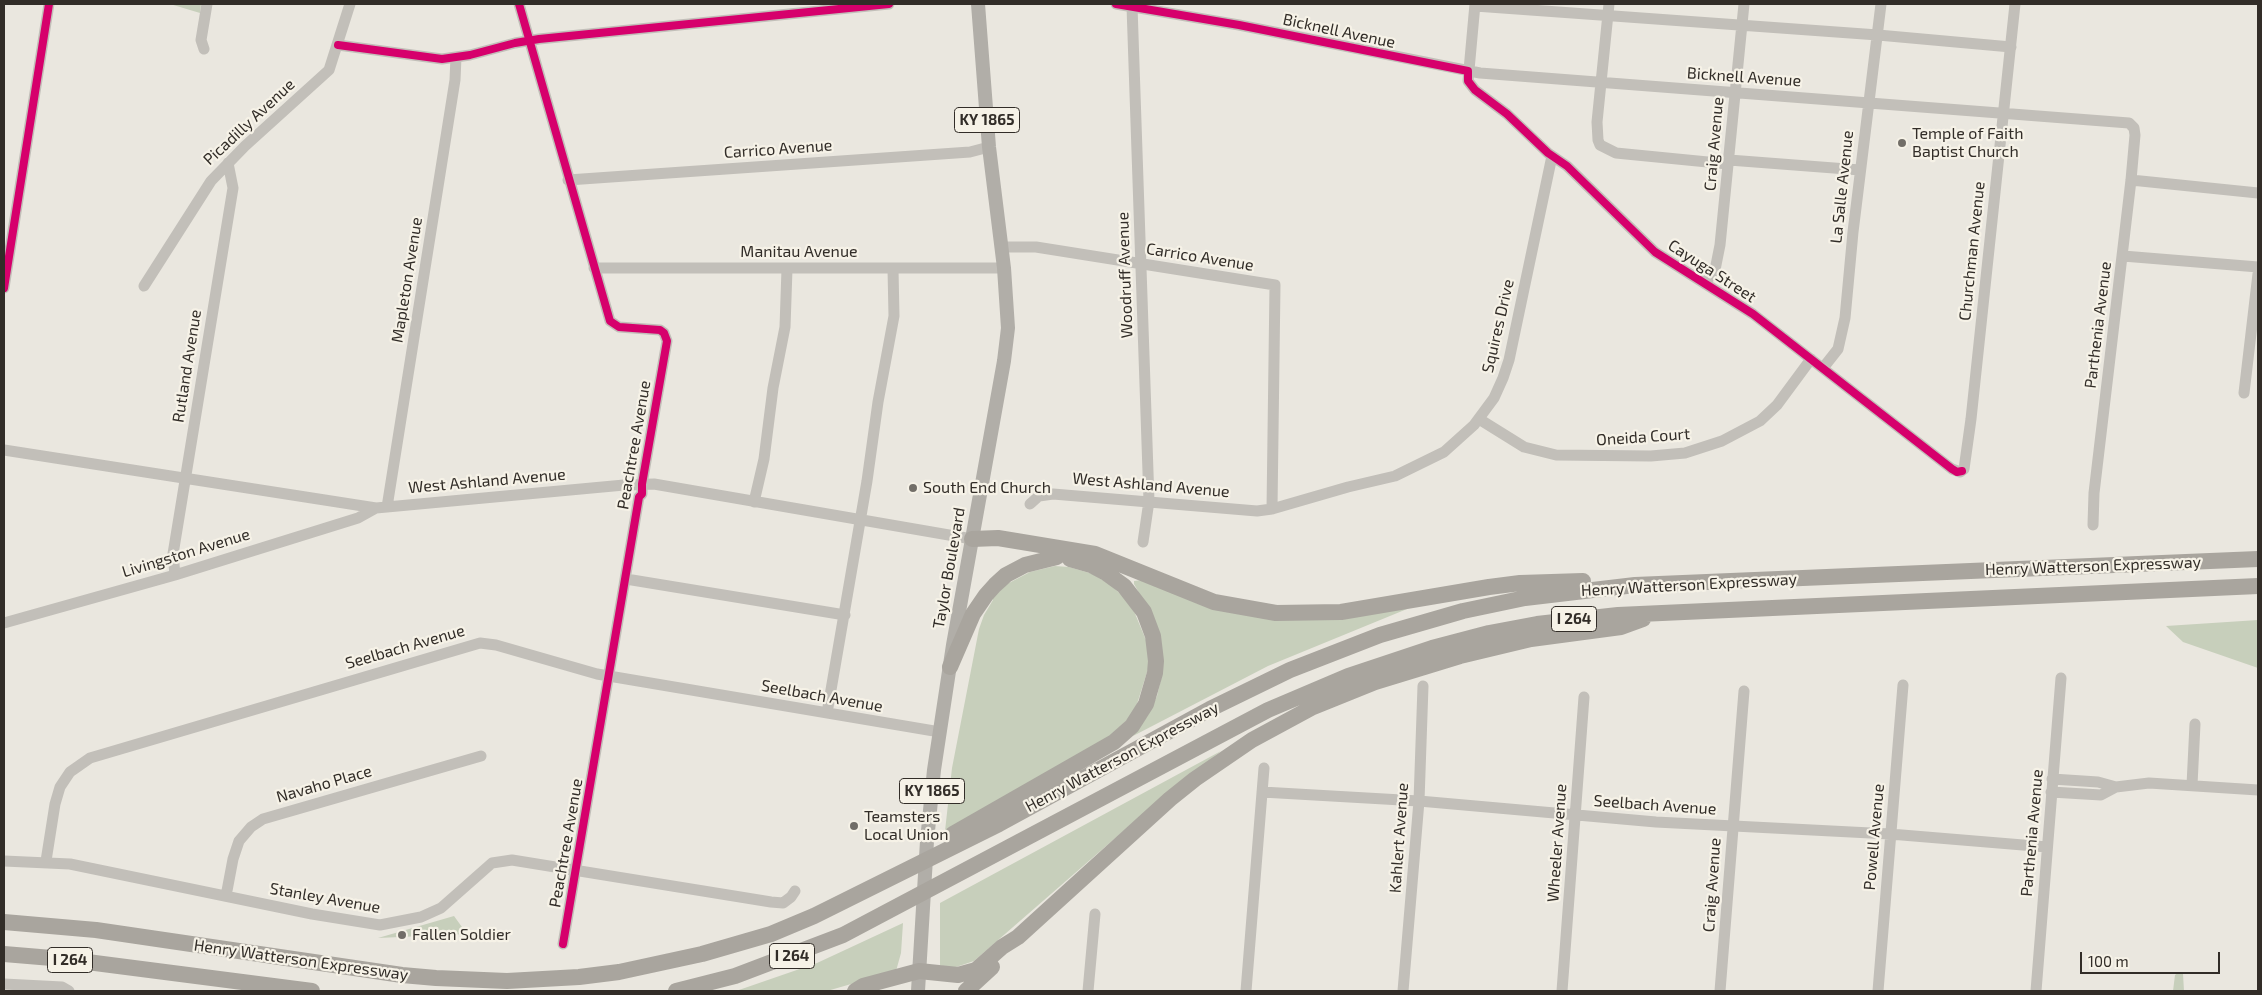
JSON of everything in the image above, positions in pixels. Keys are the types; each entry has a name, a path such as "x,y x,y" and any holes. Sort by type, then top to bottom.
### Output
{"highway":[{"path":"972,539 998,538 1095,554 1214,602 1276,613 1342,612 1520,583 1583,581 1635,585"},
{"path":"948,848 953,834 1114,742 1132,726 1150,695 1155,673 1155,648 1144,612 1124,586 1091,565 992,546 972,539"},
{"path":"950,667 973,614 986,594 1006,575 1024,566 1057,557"},
{"name":"Henry Watterson Expressway","path":"4,922 96,930 402,975 466,980 537,980 619,972 734,945 770,934 826,911 999,824 1254,687 1345,648 1405,627 1462,611 1525,598 1635,585 2258,559"},
{"name":"Henry Watterson Expressway","path":"676,991 735,976 793,956 843,935 947,882 1227,731 1305,693 1348,676 1432,648 1489,633 1580,618 2258,586"},
{"path":"855,991 863,986 919,972 965,974 976,970 1002,946 1018,937 1170,799 1225,758 1300,714 1356,689 1421,666 1531,639 1621,627 1661,614"},
{"path":"966,991 1008,952 1018,937"},
{"name":"Henry Watterson Expressway","path":"4,954 64,959 312,991"},
{"path":"855,991 875,991"}],"main road":[{"name":"Taylor Boulevard","path":"918,991 928,824 940,732 1007,341 1004,268 989,147 978,4"}],"street":[{"path":"4,288 49,4"},
{"path":"204,49 201,40 206,4"},
{"name":"Picadilly Avenue","path":"144,286 211,181 244,146 329,70 350,4"},
{"name":"Peachtree Avenue","path":"519,4 610,321 613,325 656,329 666,336 642,484 642,494 639,497 563,944"},
{"path":"338,45 412,57 456,58 530,41 889,4"},
{"name":"Bicknell Avenue","path":"1116,4 1239,25 1468,71 2129,123 2134,128"},
{"path":"1609,4 1597,122 1598,140 1605,148 1616,153 1860,170"},
{"name":"Craig Avenue","path":"1706,284 1717,263 1744,4"},
{"name":"La Salle Avenue","path":"1823,368 1838,349 1845,318 1860,170 1881,4"},
{"name":"Churchman Avenue","path":"1962,471 1971,419 2015,4"},
{"path":"1468,71 1475,5 1544,7 1607,16 1878,35 2011,47"},
{"name":"Woodruff Avenue","path":"1132,6 1149,501 1144,542"},
{"name":"Mapleton Avenue","path":"381,507 455,80 456,58"},
{"name":"Cayuga Street","path":"1468,71 1468,82 1475,90 1507,114 1552,156 1568,166 1655,252 1753,314 1952,469 1957,472 1962,471"},
{"name":"Parthenia Avenue","path":"2092,525 2094,493 2131,180 2134,128"},
{"name":"Carrico Avenue","path":"568,180 970,152 989,147"},
{"name":"Squires Drive","path":"1272,510 1348,487 1395,476 1444,452 1479,419 1494,398 1509,360 1552,156"},
{"name":"Rutland Avenue","path":"176,575 172,560 233,188 228,163"},
{"path":"2131,180 2258,194"},
{"name":"Carrico Avenue","path":"1001,248 1036,247 1275,285 1272,510"},
{"path":"2122,256 2258,267"},
{"name":"Manitau Avenue","path":"594,268 1004,268"},
{"path":"754,502 764,459 773,388 785,327 787,268"},
{"path":"827,713 845,616 878,402 894,316 893,268"},
{"path":"2244,393 2258,274"},
{"name":"Oneida Court","path":"1479,419 1524,447 1556,456 1650,456 1685,453 1722,441 1760,421 1778,405 1811,359"},
{"name":"West Ashland Avenue","path":"4,450 381,507 654,484 972,539"},
{"name":"West Ashland Avenue","path":"1030,504 1039,496 1053,494 1257,511 1272,510"},
{"name":"Livingston Avenue","path":"4,623 176,575 363,516 381,507"},
{"path":"626,579 845,616"},
{"name":"Seelbach Avenue","path":"46,862 55,804 60,787 70,772 80,763 100,754 475,644 496,645 609,676 940,732"},
{"name":"Parthenia Avenue","path":"2036,991 2061,678"},
{"name":"Powell Avenue","path":"1878,991 1903,685"},
{"name":"Kahlert Avenue","path":"1403,991 1419,801 1422,686"},
{"name":"Craig Avenue","path":"1720,991 1744,691"},
{"name":"Wheeler Avenue","path":"1562,991 1584,697"},
{"path":"2192,785 2194,724"},
{"name":"Navaho Place","path":"226,896 233,858 239,841 263,819 481,756"},
{"path":"1246,991 1264,768"},
{"path":"2052,779 2098,782 2116,787"},
{"path":"2051,792 2101,795 2116,787 2150,783 2258,790"},
{"name":"Seelbach Avenue","path":"1262,792 1419,801 1733,826 1890,834 2047,847"},
{"name":"Stanley Avenue","path":"4,861 70,864 312,914 380,926 421,918 440,908 492,862 512,860 577,869 771,902 783,902 792,897 795,891"},
{"path":"1088,991 1096,914"},
{"path":"4,984 62,987 68,991"}],"green space":[{"path":"170,4 201,4 200,13"},
{"path":"1055,566 1069,567 1093,574 1112,586 1131,604 1148,645 1148,669 1137,704 1130,717 1109,737 945,831 952,768 979,629 984,615 993,600 992,598 1007,584 1030,572"},
{"path":"1142,580 1215,607 1407,609 1268,666 1133,736 1148,715 1157,696 1162,675 1138,591 1134,584 1134,581"},
{"path":"2258,620 2258,668 2183,642 2166,626"},
{"path":"1221,751 1144,813 974,961 950,969 940,965 940,903"},
{"path":"454,916 467,934 378,938"},
{"path":"903,923 901,953 896,971 827,991 736,991 817,963"},
{"path":"2179,972 2183,974 2184,991 2173,991 2175,975"}],"cycle path":[{"path":"4,288 49,4"},
{"path":"519,4 610,321 619,327 660,330 664,333 667,341 563,944"},
{"path":"338,45 442,59 470,55 515,43 539,39 889,4"},
{"path":"1116,4 1239,25 1468,71 1468,81 1475,90 1507,114 1548,153 1567,166 1655,252 1753,314 1952,469 1957,472 1962,471"}],"place":[{"name":"Temple of Faith Baptist Church","path":"1902,143"},
{"name":"South End Church","path":"913,488"},
{"name":"Teamsters Local Union","path":"854,826"},
{"name":"Fallen Soldier","path":"402,935"}]}
